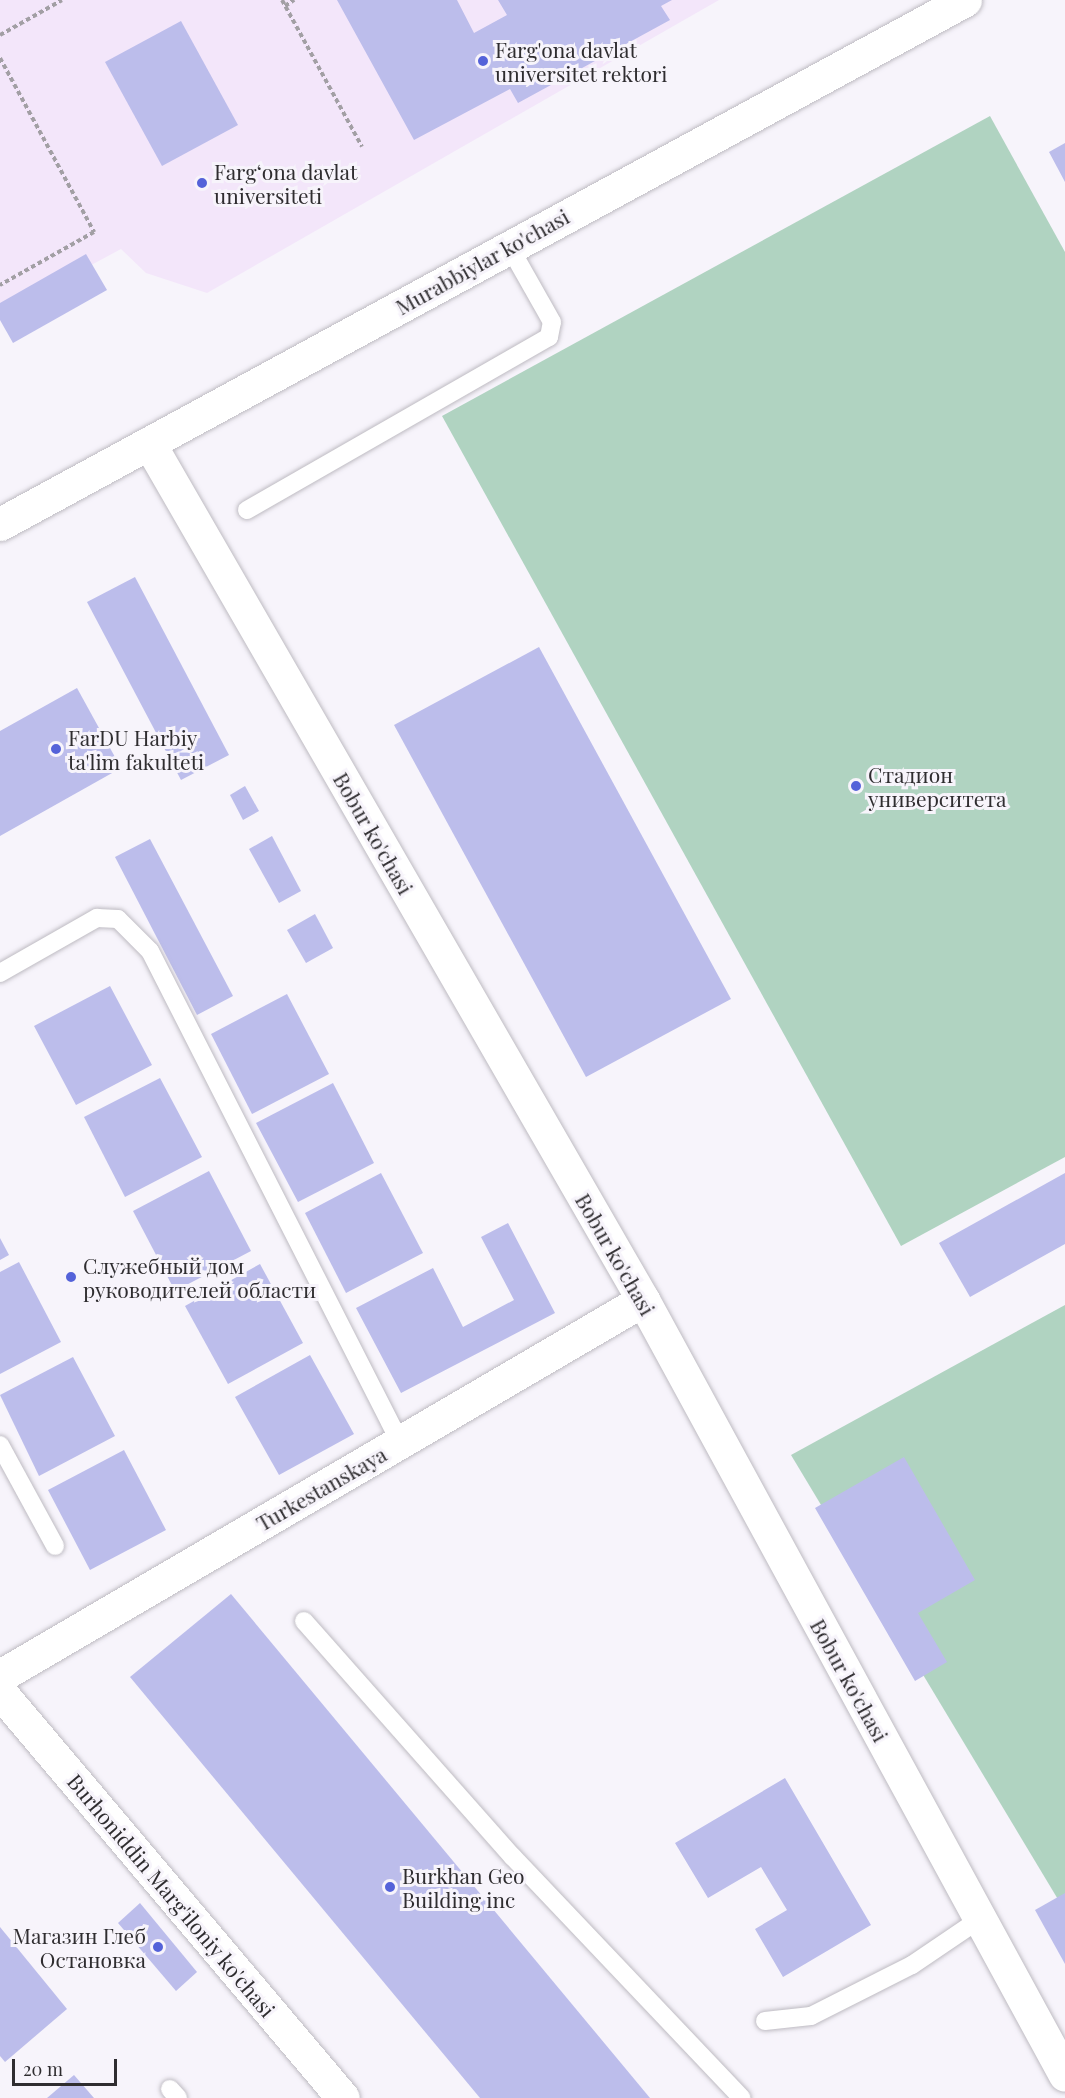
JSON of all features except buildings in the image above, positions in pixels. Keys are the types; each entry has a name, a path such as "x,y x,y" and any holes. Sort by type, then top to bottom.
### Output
{"street":[{"name":"Murabbiylar ko'chasi","path":"0,524 965,0"},
{"name":"Bobur ko'chasi","path":"149,443 643,1300 1065,2075"},
{"name":"Turkestanskaya","path":"0,1676 643,1300"},
{"name":"Burhoniddin Marg'iloniy ko'chasi","path":"0,1692 343,2098"}],"lane":[{"path":"247,510 549,337 552,322 509,246"},
{"path":"0,973 97,918 118,919 150,951 400,1442"},
{"path":"0,1445 55,1546"},
{"path":"304,1621 513,1857 742,2098"},
{"path":"765,2021 811,2016 912,1965 980,1919"}],"path":[{"path":"0,35 62,0"},
{"path":"282,0 362,147"},
{"path":"285,6 294,0"},
{"path":"0,58 94,232 0,285"}],"shaded area":[{"name":"Fargʻona davlat universiteti","path":"0,0 719,0 207,293 146,273 121,249 0,314"}],"green space":[{"name":"Стадион университета","path":"990,116 1065,252 1065,1157 901,1246 442,416"},
{"path":"1065,1305 1065,1911 791,1455"}],"place":[{"name":"Farg'ona davlat universitet rektori","path":"483,61"},
{"name":"Fargʻona davlat universiteti","path":"202,183"},
{"name":"FarDU Harbiy ta'lim fakulteti","path":"56,749"},
{"name":"Стадион университета","path":"856,786"},
{"name":"Служебный дом руководителей области","path":"71,1277"},
{"name":"Burkhan Geo Building inc","path":"390,1887"},
{"name":"Магазин Глеб Остановка","path":"158,1947"}]}
